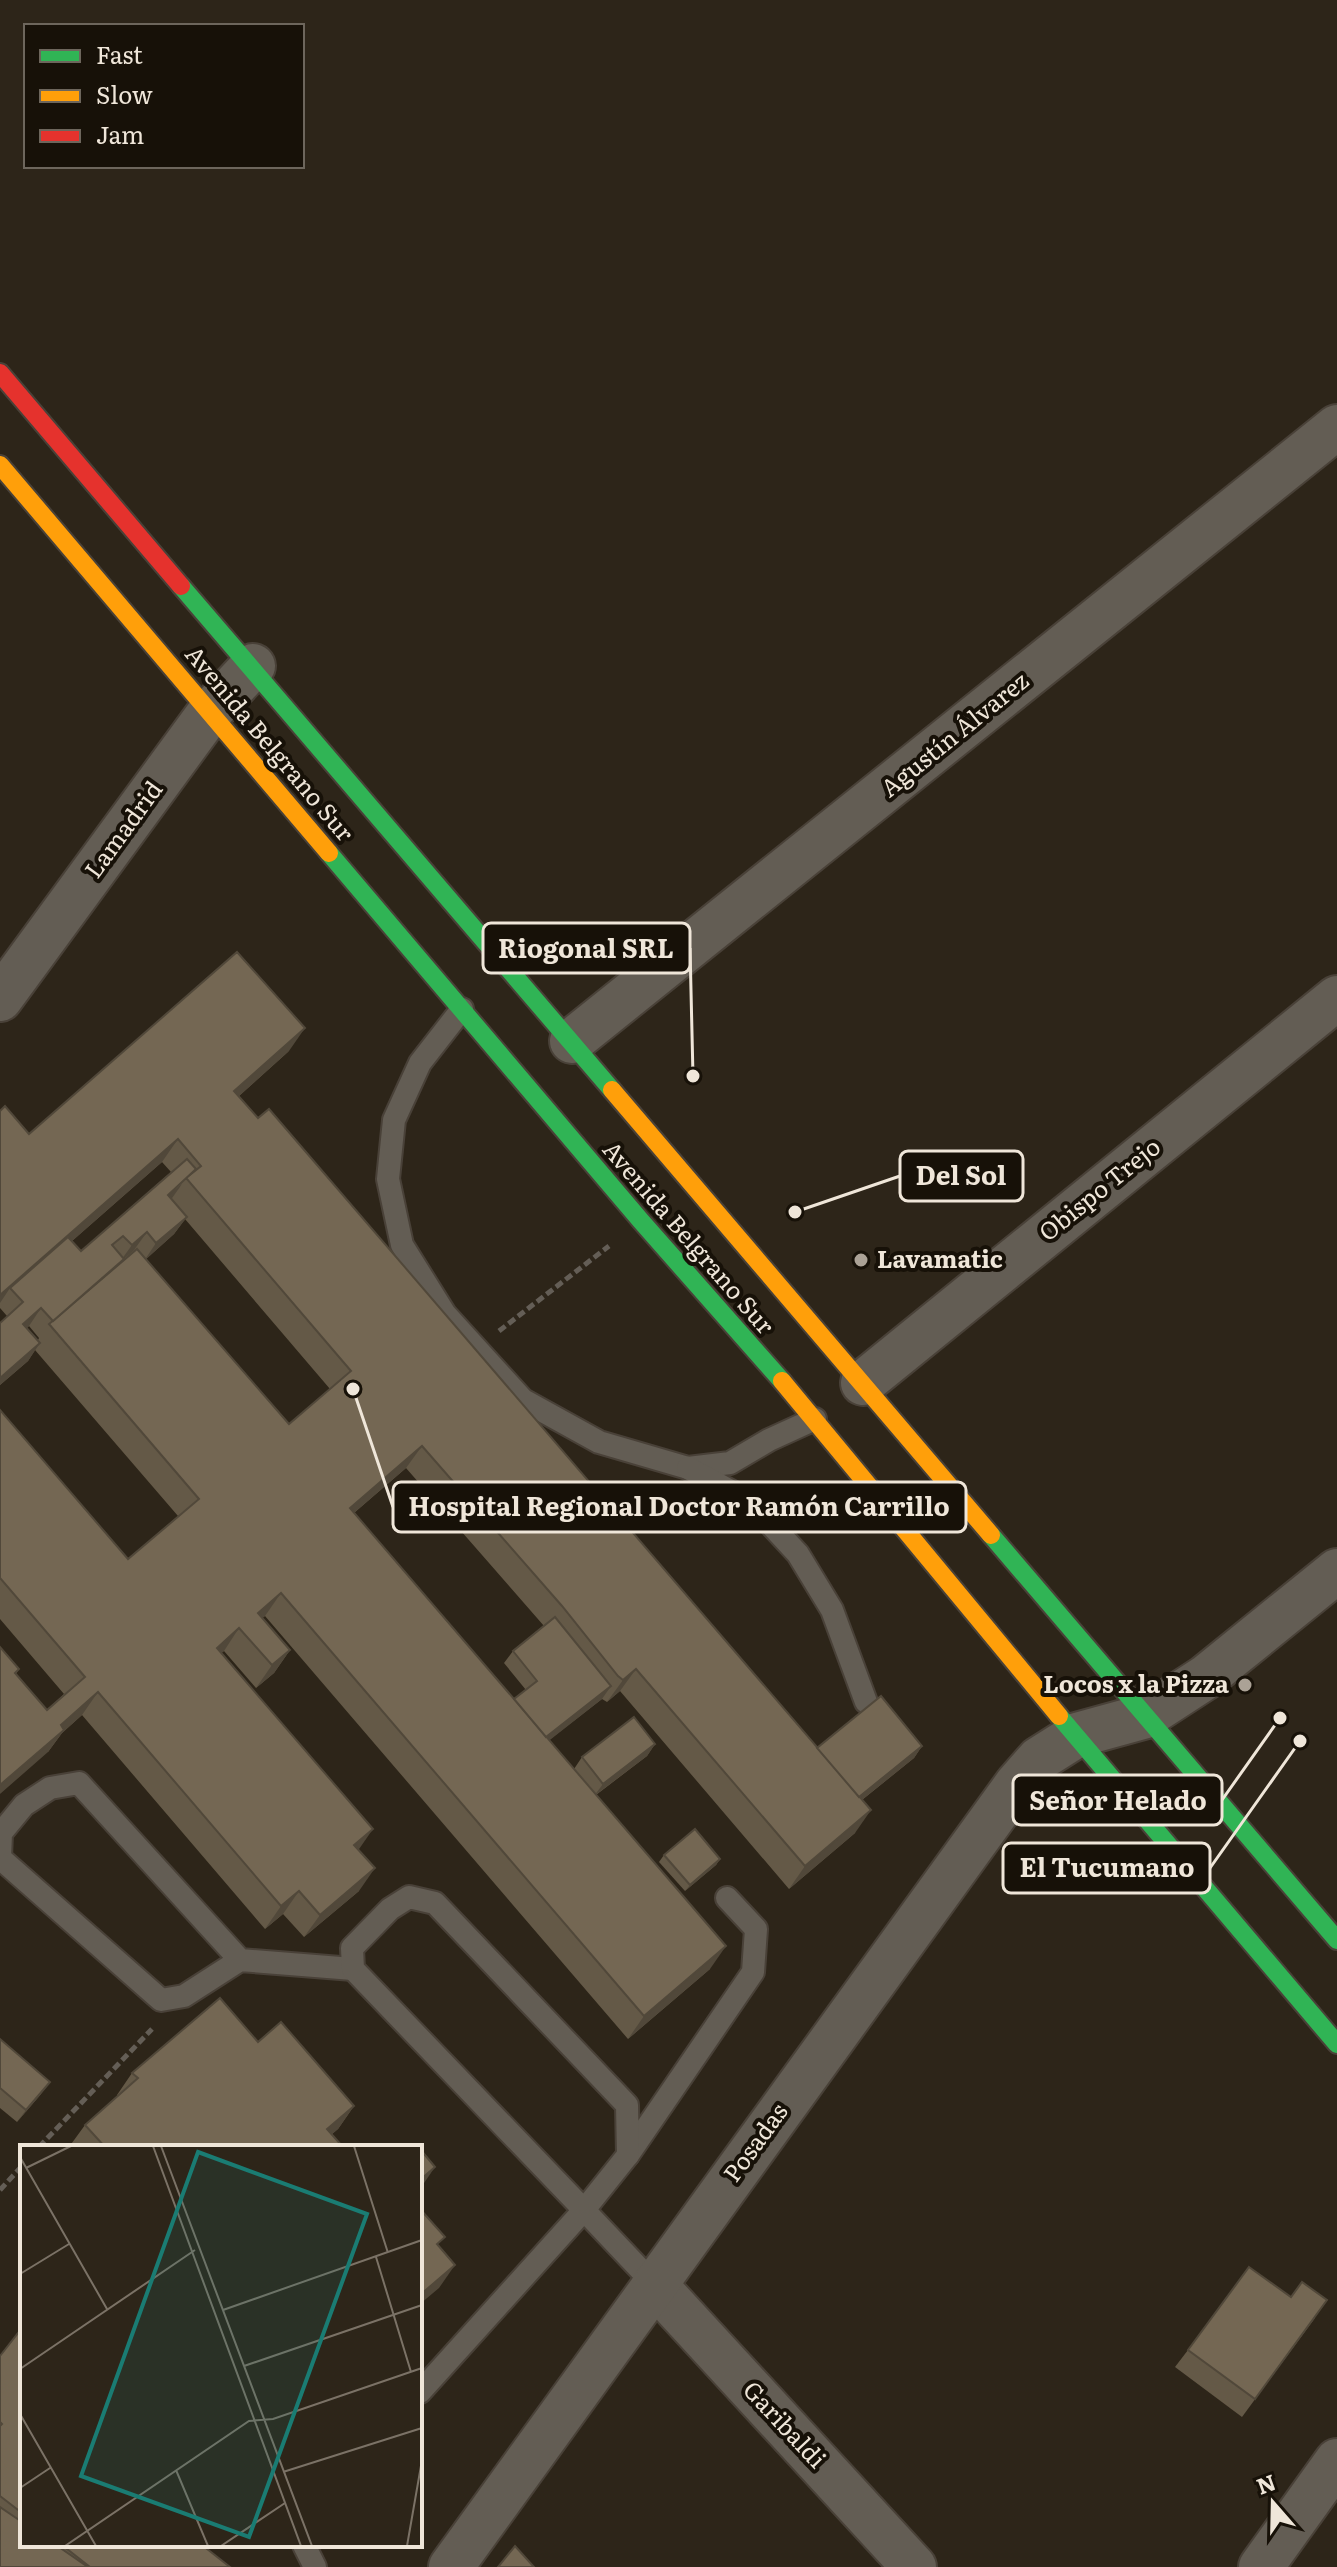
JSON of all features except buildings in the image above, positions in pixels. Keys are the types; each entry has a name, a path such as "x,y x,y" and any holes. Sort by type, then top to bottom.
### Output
{"highway":[{"name":"Avenida Belgrano Sur","path":"0,373 1337,1940"},
{"name":"Avenida Belgrano Sur","path":"0,465 641,1221 815,1419 1337,2044"}],"street":[{"name":"Agustín Álvarez","path":"572,1041 1337,427"},
{"name":"Lamadrid","path":"0,999 210,712 253,666"},
{"name":"Obispo Trejo","path":"863,1383 1337,998"},
{"name":"Posadas","path":"451,2567 1017,1784 1039,1759 1077,1735 1146,1716 1206,1677 1337,1571"},
{"name":"Garibaldi","path":"654,2284 914,2567"},
{"path":"1261,2567 1337,2461"}],"lane":[{"path":"462,1009 420,1063 394,1120 388,1179 402,1245 445,1314 523,1400 599,1442 688,1468 749,1501 798,1554 832,1610 866,1702"},
{"path":"688,1468 730,1463 769,1440 815,1419"},
{"path":"240,1960 79,1783 50,1788 24,1805 1,1833 0,1858 161,2000 184,1996 240,1960 353,1969"},
{"path":"628,2155 627,2105 435,1903 409,1897 390,1909 352,1948 353,1969 654,2284"},
{"path":"422,2390 584,2210 628,2155 753,1972 756,1929 727,1898"},
{"path":"305,2547 315,2567"}],"path":[{"path":"475,1349 641,1221"},
{"path":"41,2145 184,1996"},
{"path":"0,2190 20,2168"}],"traffic: fast":[{"path":"181,586 612,1090"},
{"path":"329,853 641,1221 782,1381"},
{"path":"991,1535 1337,1940"},
{"path":"1059,1716 1337,2044"}],"traffic: slow":[{"path":"0,465 329,853"},
{"path":"612,1090 991,1535"},
{"path":"782,1381 1059,1716"}],"traffic: jam":[{"path":"0,373 181,586"}],"place":[{"name":"Riogonal SRL","path":"693,1076"},
{"name":"Del Sol","path":"795,1212"},
{"name":"Lavamatic","path":"861,1260"},
{"name":"Hospital Regional Doctor Ramón Carrillo","path":"353,1389"},
{"name":"Locos x la Pizza","path":"1245,1685"},
{"name":"Señor Helado","path":"1280,1718"},
{"name":"El Tucumano","path":"1300,1741"}]}
